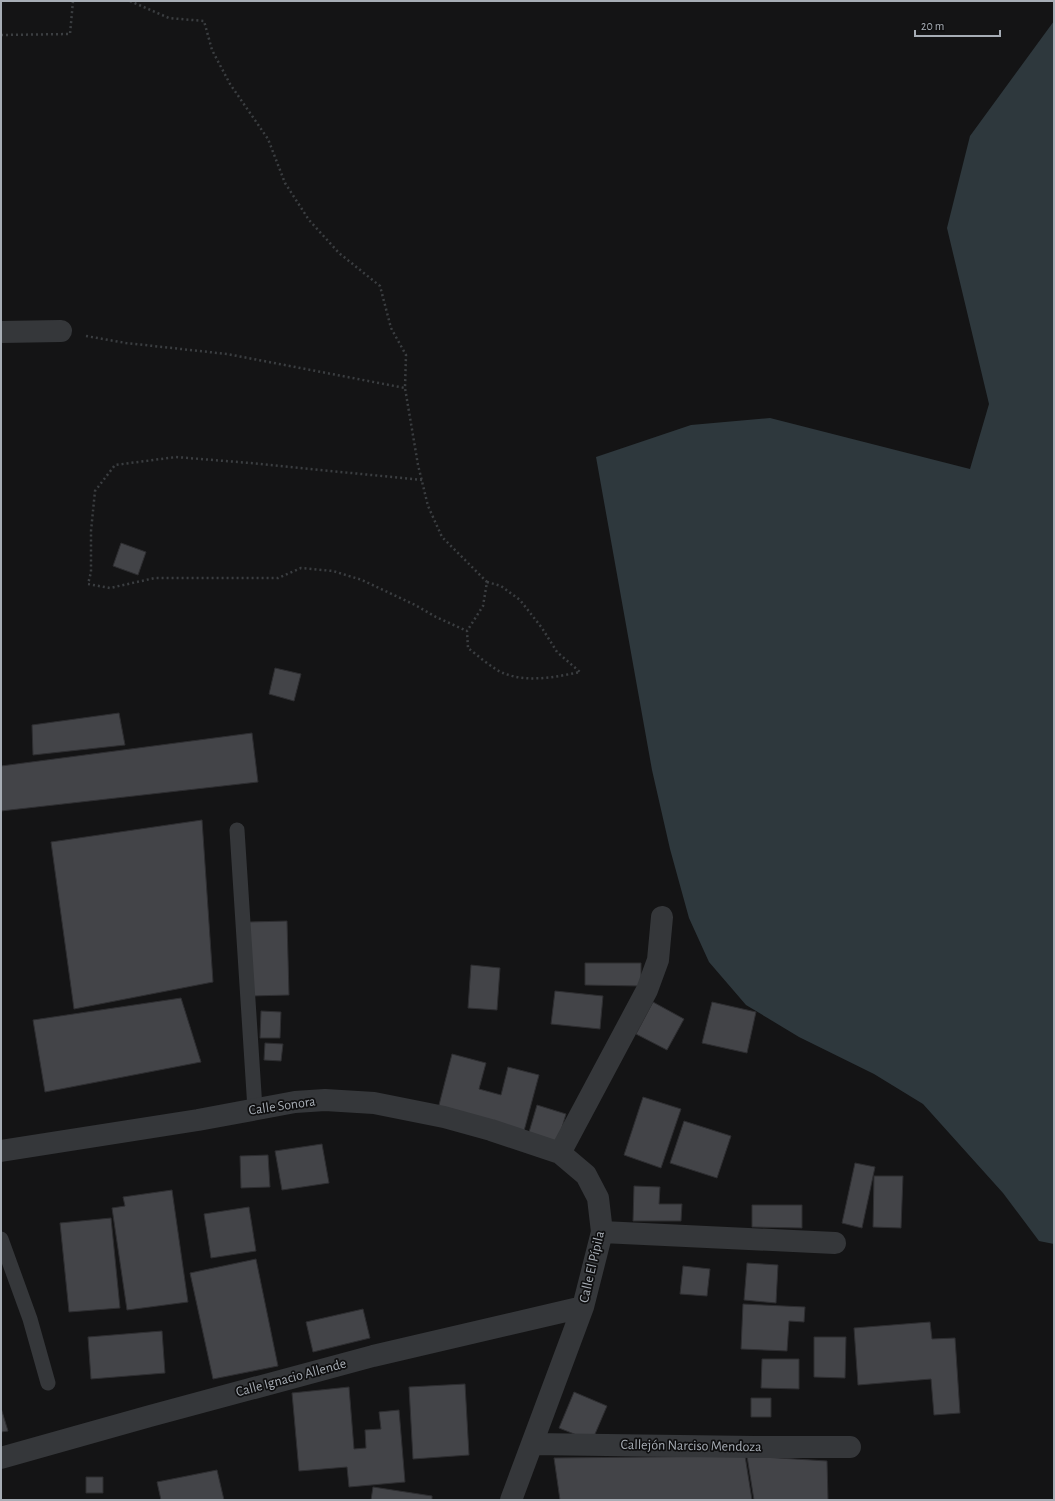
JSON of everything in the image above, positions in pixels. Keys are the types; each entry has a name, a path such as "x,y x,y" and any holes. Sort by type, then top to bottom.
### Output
{"street":[{"path":"1,332 61,331"},
{"path":"560,1153 647,990 658,960 662,917"},
{"name":"Calle Sonora","path":"1,1151 295,1102 325,1100 374,1103 444,1117 491,1130 560,1153"},
{"name":"Calle El Pípila","path":"511,1500 583,1307 602,1232 598,1198 592,1186 586,1176 560,1153"},
{"path":"602,1232 835,1243"},
{"name":"Calle Ignacio Allende","path":"1,1458 365,1358 583,1307"},
{"name":"Callejón Narciso Mendoza","path":"533,1444 754,1448 850,1447"}],"lane":[{"path":"237,830 255,1109"},
{"path":"1,1239 30,1320 48,1383"}],"path":[{"path":"1,36 70,34 73,1"},
{"path":"130,1 170,18 204,21 212,50 230,84 268,139 285,183 309,220 339,254 380,286 391,328 406,355 405,388 418,464 428,506 442,537 487,582 501,586 520,600 542,628 557,652 580,672 553,677 521,677 503,673 468,648 467,630 483,606 487,582"},
{"path":"61,331 126,343 227,354 405,388"},
{"path":"422,480 176,457 115,464 95,491 91,531 91,572 88,584 110,588 155,578 278,578 301,568 333,571 362,580 443,620 467,630"}],"shaded area":[{"path":"1054,21 1054,1244 1039,1241 1003,1193 923,1104 874,1074 799,1037 746,1005 709,962 689,918 670,849 652,770 596,457 691,425 770,418 970,469 989,404 947,228 970,136"}],"building":[{"path":"121,543 146,552 138,575 113,566"},
{"path":"275,668 301,674 294,701 269,694"},
{"path":"119,713 125,745 33,755 32,725"},
{"path":"252,733 258,782 1,811 1,766"},
{"path":"202,820 213,982 74,1009 51,842"},
{"path":"287,921 289,995 251,996 249,922"},
{"path":"585,963 641,963 641,986 585,985"},
{"path":"471,965 500,968 497,1010 468,1008"},
{"path":"555,991 603,996 600,1029 551,1024"},
{"path":"181,998 201,1062 45,1092 33,1020"},
{"path":"653,1002 684,1019 667,1050 636,1034"},
{"path":"712,1002 756,1012 747,1053 702,1043"},
{"path":"261,1011 281,1012 280,1038 260,1038"},
{"path":"265,1043 283,1044 281,1061 264,1060"},
{"path":"452,1054 486,1063 479,1089 501,1095 508,1067 539,1075 524,1131 438,1109"},
{"path":"643,1097 681,1109 661,1168 624,1155"},
{"path":"537,1105 566,1114 556,1147 527,1139"},
{"path":"684,1121 731,1136 717,1178 670,1163"},
{"path":"322,1144 329,1183 282,1190 275,1151"},
{"path":"268,1155 270,1187 241,1188 240,1156"},
{"path":"855,1163 875,1167 862,1228 842,1223"},
{"path":"874,1176 903,1176 901,1228 873,1227"},
{"path":"634,1186 660,1187 659,1204 682,1204 681,1221 633,1221"},
{"path":"172,1190 188,1302 127,1310 112,1208 125,1206 123,1197"},
{"path":"752,1205 802,1205 802,1228 752,1227"},
{"path":"249,1207 256,1251 211,1258 204,1214"},
{"path":"111,1218 120,1308 69,1312 60,1223"},
{"path":"256,1259 278,1366 213,1379 190,1273"},
{"path":"747,1263 778,1265 776,1303 744,1300"},
{"path":"683,1266 710,1269 707,1296 680,1294"},
{"path":"743,1304 805,1307 804,1322 789,1321 787,1351 741,1349"},
{"path":"363,1309 370,1338 313,1352 306,1322"},
{"path":"930,1322 932,1339 955,1338 960,1413 934,1415 931,1379 858,1385 854,1328"},
{"path":"162,1331 165,1373 91,1379 88,1337"},
{"path":"814,1337 846,1337 845,1378 814,1377"},
{"path":"762,1359 799,1359 799,1389 761,1388"},
{"path":"465,1384 469,1455 413,1459 409,1387"},
{"path":"349,1387 354,1449 366,1448 365,1430 381,1429 379,1412 399,1410 405,1482 349,1487 347,1467 299,1471 292,1393"},
{"path":"574,1392 607,1406 592,1441 559,1428"},
{"path":"751,1398 771,1398 771,1417 751,1417"},
{"path":"1,1408 8,1431 1,1432"},
{"path":"745,1456 752,1500 560,1500 554,1458"},
{"path":"747,1456 827,1461 828,1500 754,1500"},
{"path":"217,1470 224,1500 161,1500 157,1482"},
{"path":"86,1477 103,1477 103,1493 86,1493"},
{"path":"373,1487 432,1496 432,1500 371,1500"}]}
